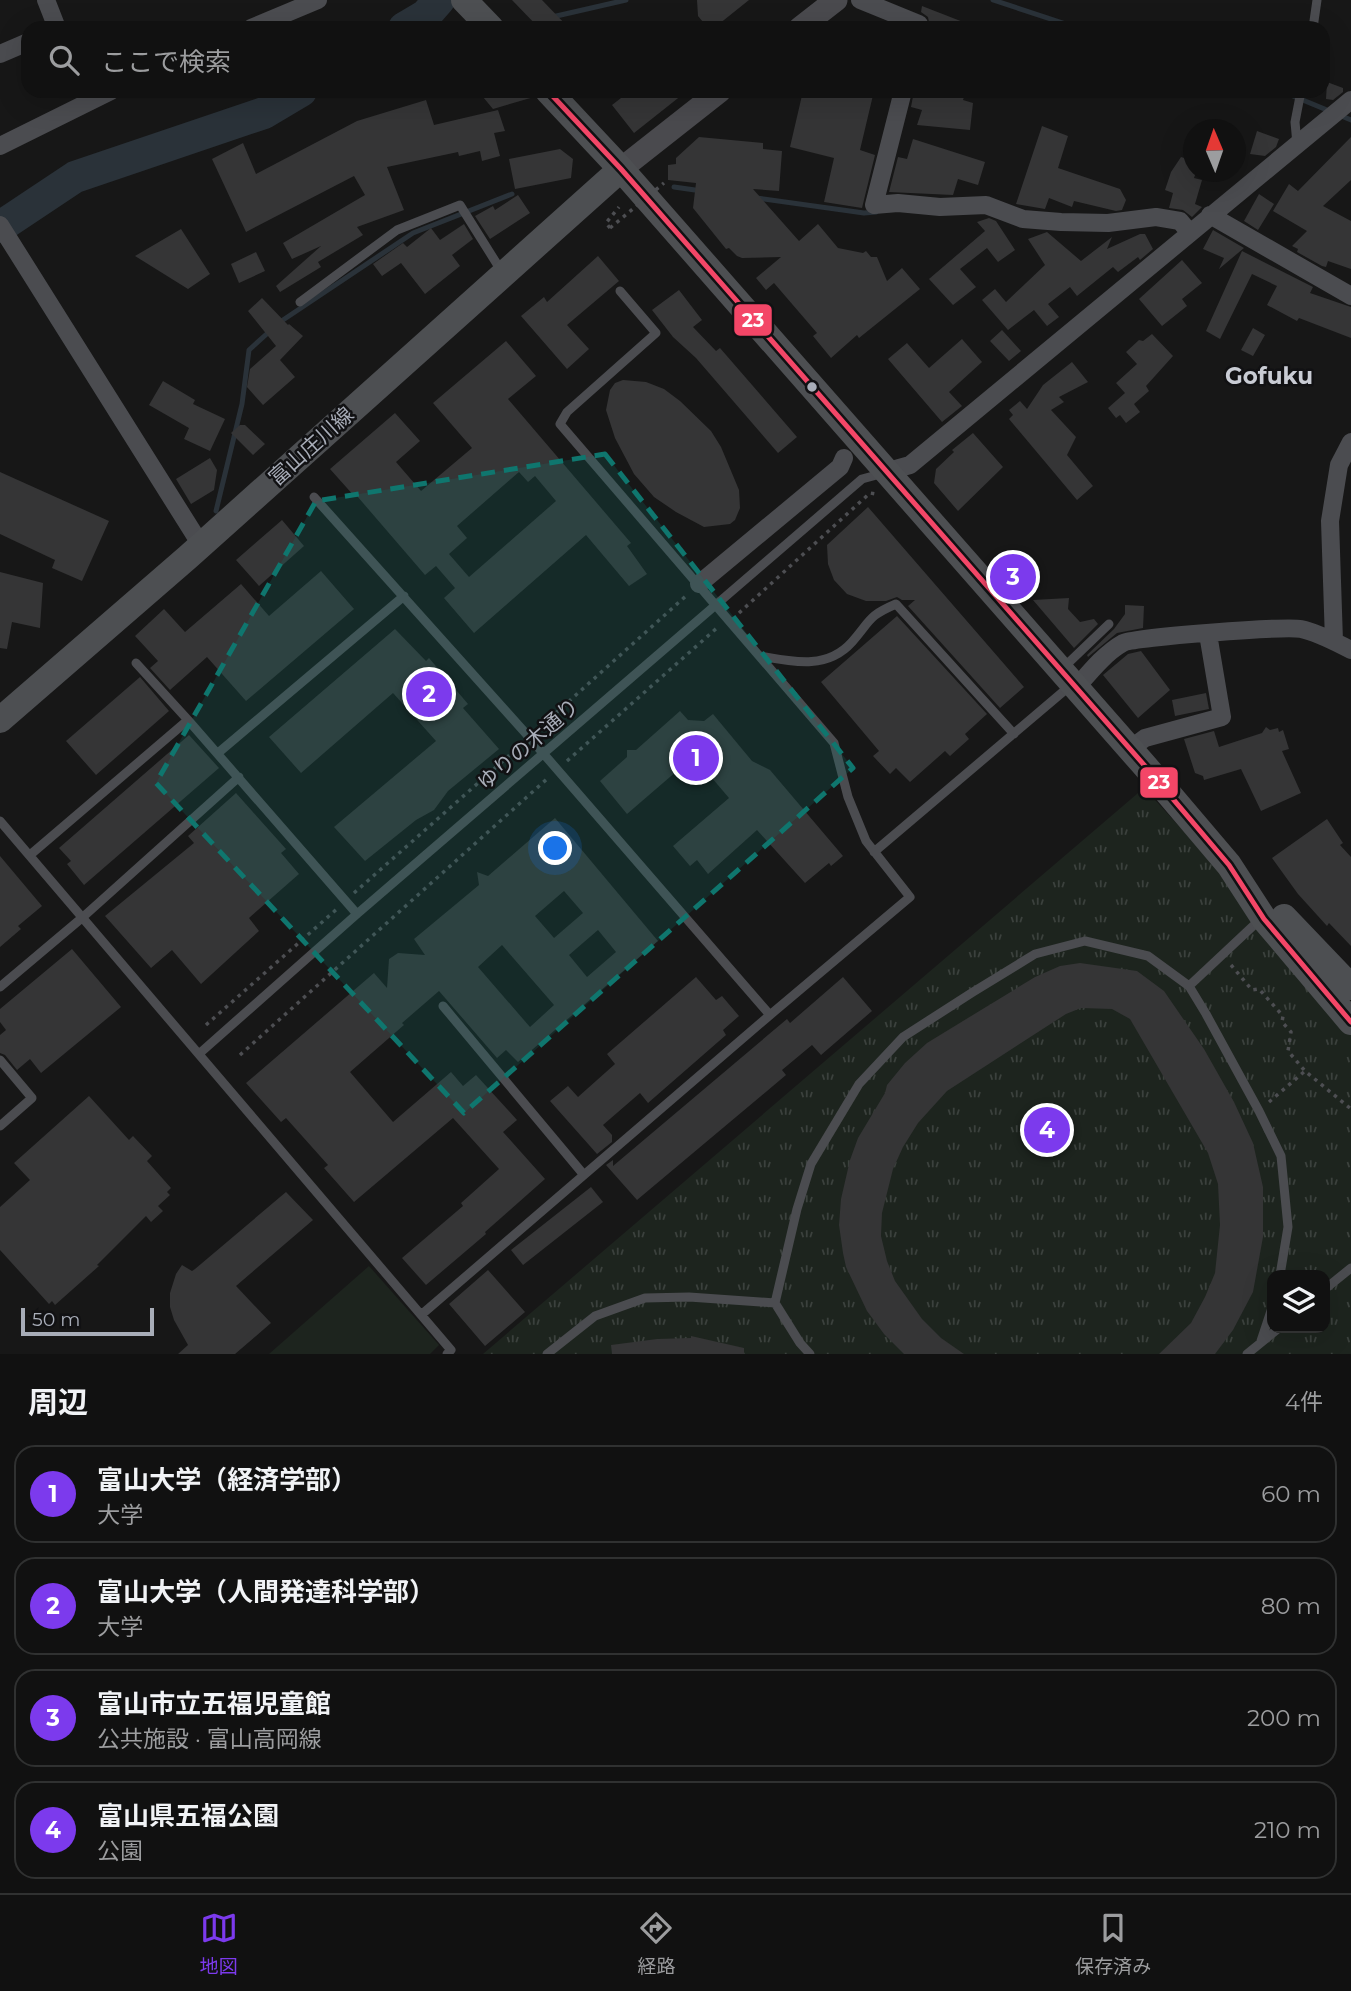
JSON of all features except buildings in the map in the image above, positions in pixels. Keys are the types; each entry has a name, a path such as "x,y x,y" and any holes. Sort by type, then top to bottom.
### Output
{"main road":[{"path":"555,98 621,169 1229,865 1266,899 1351,988"},
{"name":"富山庄川線","path":"0,720 201,545 621,169"},
{"path":"1229,865 1264,919 1351,1022"}],"street":[{"path":"46,0 54,21"},
{"path":"268,21 318,0"},
{"path":"809,21 836,0"},
{"path":"860,0 912,21"},
{"path":"0,54 21,45"},
{"path":"0,146 81,98"},
{"path":"621,169 711,98"},
{"path":"901,98 874,205 986,205 1023,219 1060,222 1108,223 1156,217 1180,221 1189,232"},
{"path":"886,472 910,465 1189,232 1349,103"},
{"path":"1210,215 1351,296"},
{"path":"0,225 201,545"},
{"path":"1334,641 1330,521 1339,465 1349,450"},
{"path":"699,584 840,467 844,458"},
{"path":"1070,681 1089,672 1125,642 1298,628 1351,650"},
{"path":"1138,758 1145,738 1222,717 1208,634"}],"lane":[{"path":"1314,21 1317,0"},
{"path":"1297,144 1296,122 1300,98"},
{"path":"300,302 397,230 460,205 502,274"},
{"path":"421,1315 911,897 866,841 848,797 834,743 560,424 567,412 656,333 620,291"},
{"name":"ゆりの木通り","path":"200,1054 357,914 862,480 886,472"},
{"path":"314,497 529,737 771,1015"},
{"path":"218,753 404,596"},
{"path":"760,656 790,663 807,663 832,657 849,645 874,613 896,604 1014,734"},
{"path":"874,852 1014,734 1070,681 1109,624"},
{"path":"136,663 357,914"},
{"path":"30,855 188,720"},
{"path":"0,986 83,917 239,777"},
{"path":"0,821 451,1350 447,1354"},
{"path":"1189,986 1253,926 1264,919"},
{"path":"810,1354 775,1303 797,1209 811,1164 859,1084 902,1037 1035,954 1085,941 1148,956 1189,986 1281,1156 1288,1227 1281,1270"},
{"path":"443,1006 584,1175"},
{"path":"0,1060 32,1098 0,1126"},
{"path":"1330,1285 1351,1268"},
{"path":"547,1354 596,1316 645,1298 689,1297 775,1303"},
{"path":"1260,1343 1267,1323"},
{"path":"1247,1354 1273,1333"}],"path":[{"path":"618,207 606,223 610,228 664,183"},
{"path":"206,1025 699,584"},
{"path":"1222,955 1252,990 1259,989 1283,1016 1282,1022 1291,1032 1288,1051 1305,1071 1351,1109"},
{"path":"1259,1111 1305,1071"}],"highlighted area":[{"path":"605,454 853,768 464,1113 156,783 316,501"}],"green space":[{"path":"1144,788 1264,919 1351,1020 1351,1354 483,1354"},
{"path":"369,1266 439,1345 430,1354 269,1354"}],"waterway":[{"path":"416,21 426,15 439,0"},
{"path":"552,17 626,0"},
{"path":"993,0 1057,21"},
{"path":"0,227 75,177 264,113 289,98"},
{"path":"1298,98 1351,120"},
{"path":"674,187 702,191"},
{"path":"280,322 413,233 512,194"},
{"path":"757,198 864,213 876,212"},
{"path":"216,511 242,404 249,350 270,331"}],"transit line":[{"name":"23","path":"555,98 621,169 1145,766 1229,865 1264,919 1351,1022"}],"place":[{"name":"富山市立五福児童館","path":"1013,577"},
{"name":"富山大学（人間発達科学部）","path":"429,694"},
{"name":"富山大学（経済学部）","path":"696,758"},
{"name":"富山県五福公園","path":"1047,1130"}],"district":[{"name":"Gofuku","path":"1269,376"}]}
